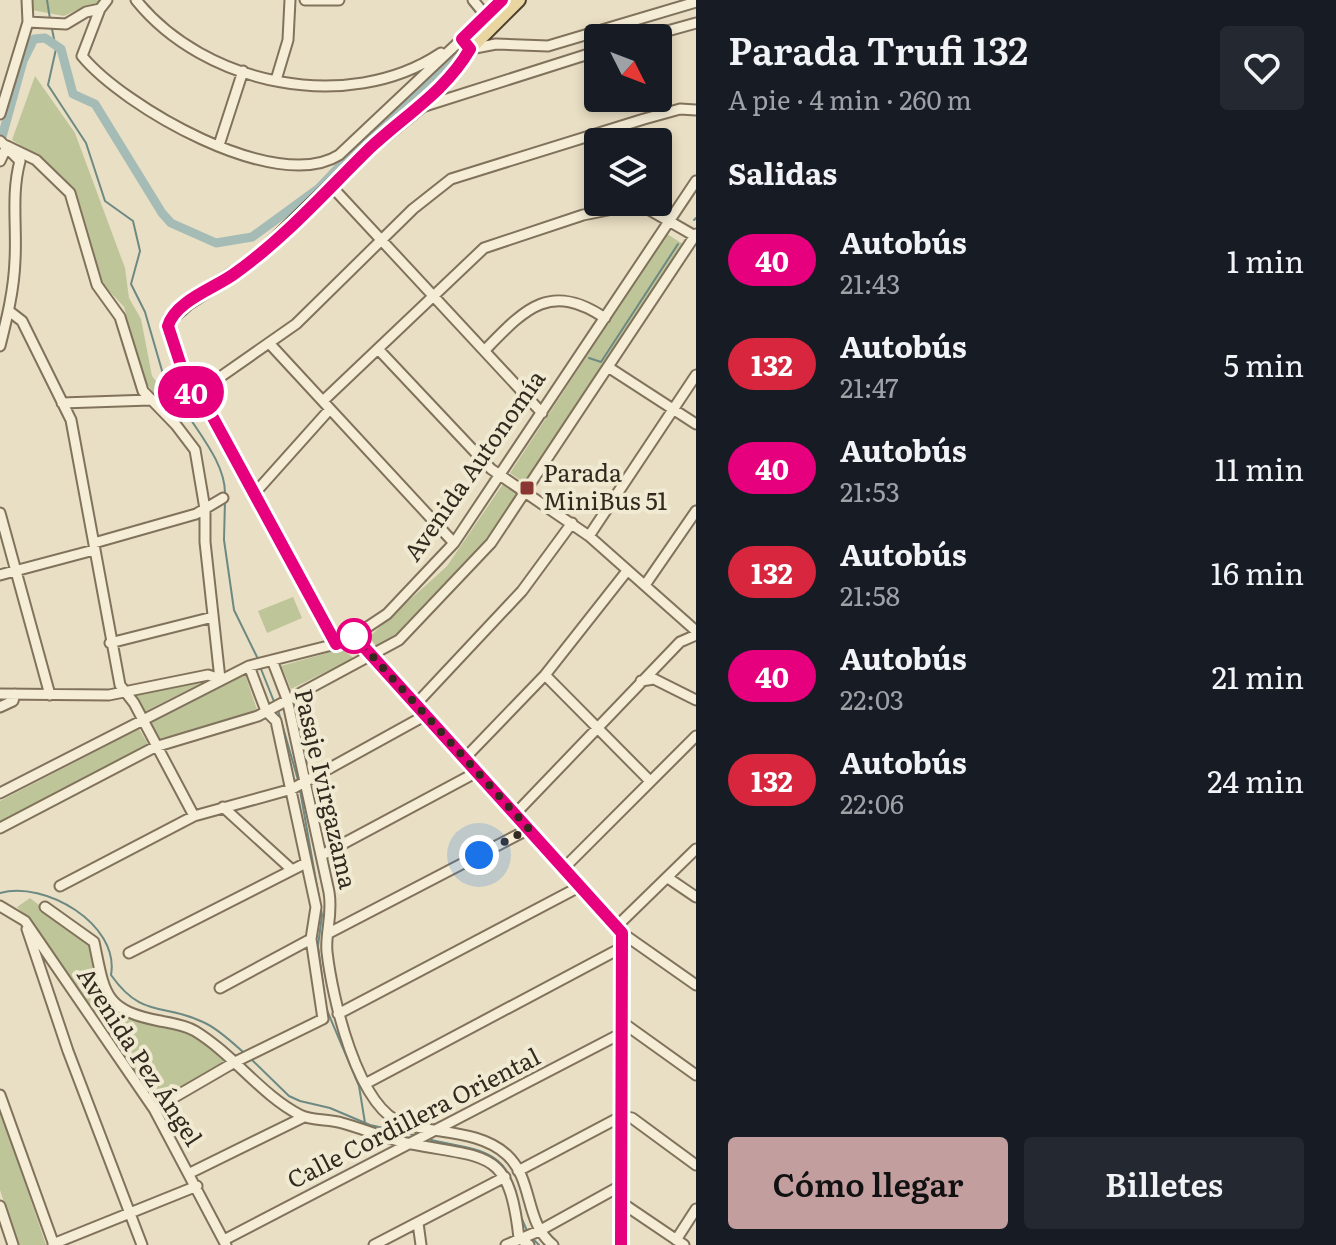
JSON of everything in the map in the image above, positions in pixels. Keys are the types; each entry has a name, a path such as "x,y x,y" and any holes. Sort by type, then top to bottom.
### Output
{"main road":[{"path":"336,644 205,403 185,400 168,326 170,319 273,243 333,188 370,148 438,92 466,44 502,0"},
{"path":"466,44 519,0"},
{"path":"354,636 619,930 621,1245"},
{"name":"Avenida Autonomía","path":"336,644 354,636"}],"street":[{"path":"0,114 28,22 27,0"},
{"path":"107,0 100,9 82,56 91,68 160,121 219,145 272,161 328,162 466,44"},
{"path":"136,0 149,17 212,58 276,80 331,86 377,80 416,67 466,44 548,46 696,2"},
{"path":"276,80 288,40 290,0"},
{"path":"305,0 339,0"},
{"path":"473,0 487,17"},
{"path":"28,22 66,24 86,12 100,9"},
{"path":"672,30 696,23"},
{"path":"418,108 584,55"},
{"path":"219,145 243,71"},
{"path":"62,403 185,400 296,324 439,187 461,174 680,109 696,110"},
{"path":"0,161 3,143"},
{"path":"0,346 9,311 15,260 13,216 20,161 3,143"},
{"path":"0,694 127,693 208,675 220,679 205,509 195,450 176,425 150,400 139,382 120,317 97,285 70,193 36,160 3,143"},
{"name":"Avenida Autonomía","path":"354,636 387,614 454,543 696,181"},
{"path":"333,188 434,293 542,413"},
{"path":"254,494 378,349 475,254 513,237 628,206 648,209 670,220 694,239"},
{"name":"Avenida Autonomía","path":"0,828 155,747 266,711 373,657 399,640 491,543 694,239"},
{"path":"486,349 529,308 546,301 565,300 586,305 605,318"},
{"path":"9,311 22,321 62,403 79,451 110,643 120,685 194,816"},
{"path":"269,343 454,543"},
{"path":"378,349 499,475 589,536 696,633 680,642 515,814"},
{"path":"608,367 696,424"},
{"path":"589,536 696,375"},
{"path":"0,575 205,509 223,498"},
{"path":"645,585 696,511"},
{"path":"0,513 50,695"},
{"path":"416,704 522,591 572,523"},
{"path":"465,758 545,675 627,571"},
{"path":"110,643 213,617"},
{"name":"Avenida Autonomía","path":"0,793 249,666 336,644"},
{"name":"Pasaje Ivirgazama","path":"272,660 287,699 332,908 327,954 338,1014 365,1084 377,1104 395,1120 491,1144 509,1157 518,1171 539,1231 553,1245"},
{"name":"Pasaje Ivirgazama","path":"242,1058 323,1019 311,939 316,907 292,789 276,721 266,711 249,666"},
{"path":"545,675 649,780"},
{"path":"641,681 654,679 696,700"},
{"path":"0,707 13,701 15,694"},
{"path":"60,886 194,816 292,789 426,715"},
{"path":"563,869 696,736"},
{"path":"322,855 477,772"},
{"path":"223,807 290,868"},
{"path":"329,933 529,829"},
{"path":"696,849 619,930 696,985"},
{"path":"129,953 290,868 306,863"},
{"path":"668,878 696,897"},
{"path":"338,1014 579,887"},
{"name":"Avenida Pez Ángel","path":"0,906 25,921 154,1109 225,1242"},
{"path":"45,907 94,942 100,973 112,1002 126,1014 193,1030 242,1058 304,1117"},
{"path":"25,921 68,1051 142,1245"},
{"path":"220,988 311,939"},
{"path":"365,1084 621,948"},
{"path":"622,1028 696,1075"},
{"name":"Calle Cordillera Oriental","path":"225,1242 436,1131 622,1028"},
{"path":"154,1109 242,1058"},
{"path":"0,1095 54,1245 197,1186"},
{"path":"518,1171 622,1116 632,1118 696,1165"},
{"path":"190,1173 304,1117 340,1122 474,1154 489,1161 505,1177 515,1205 519,1238 529,1245"},
{"path":"374,1245 505,1177"},
{"path":"506,1245 539,1231 622,1185"},
{"path":"622,1203 680,1242 696,1209"},
{"path":"0,1206 13,1245"},
{"path":"418,1223 421,1245"}],"green space":[{"path":"32,0 101,0 97,7 83,7 64,16 32,10"},
{"path":"35,76 75,133 125,268 129,298 141,319 152,376 168,397 156,396 144,380 124,307 103,284 74,190 40,157 12,140"},
{"path":"667,234 683,244 525,483 510,473"},
{"path":"503,484 518,493 486,539 392,638 377,647 369,637 447,566"},
{"path":"293,597 302,618 267,633 258,611"},
{"path":"341,649 354,658 291,689 281,666"},
{"path":"245,674 257,710 213,726 157,739 150,728 152,721"},
{"path":"207,680 144,712 135,695"},
{"path":"139,729 148,744 0,822 0,801"},
{"path":"30,898 91,945 100,986 110,1004 125,1017 191,1033 226,1060 154,1102 30,921 17,907"},
{"path":"0,1110 46,1245 18,1245 0,1190"}],"waterway":[{"path":"47,0 50,19"},
{"path":"52,29 56,49 48,85 86,143 105,201 133,221 140,251 131,284 145,312 165,381 178,398"},
{"path":"0,144 23,61 34,39 45,38 61,49 73,94 95,104 171,223 216,243 252,237 318,189 373,131 470,41"},
{"path":"589,358 601,362 678,244"},
{"path":"183,407 215,459 224,481 225,493"},
{"path":"225,500 224,540 234,610 258,659"},
{"path":"261,669 275,704"},
{"path":"278,710 298,780"},
{"path":"300,790 322,915 318,946 324,993"},
{"path":"0,893 37,893 75,910 104,939 111,956 111,975 122,989 143,1004 203,1022 243,1052"},
{"path":"326,1008 359,1086 365,1123"},
{"path":"251,1059 289,1096 330,1108 370,1125 419,1136"},
{"path":"428,1139 472,1149 496,1159 512,1181 516,1199"},
{"path":"521,1217 528,1233"},
{"path":"532,1238 539,1245"}],"bus line":[{"name":"40","path":"502,0 462,39 470,49 438,92 370,148 333,188 254,260 176,312 168,326 188,387 193,396 205,403 336,644 354,636 622,933 621,1245"}],"place":[{"name":"Parada MiniBus 51","path":"527,488"}],"route":[{"path":"354,636 529,829 479,855"}]}
